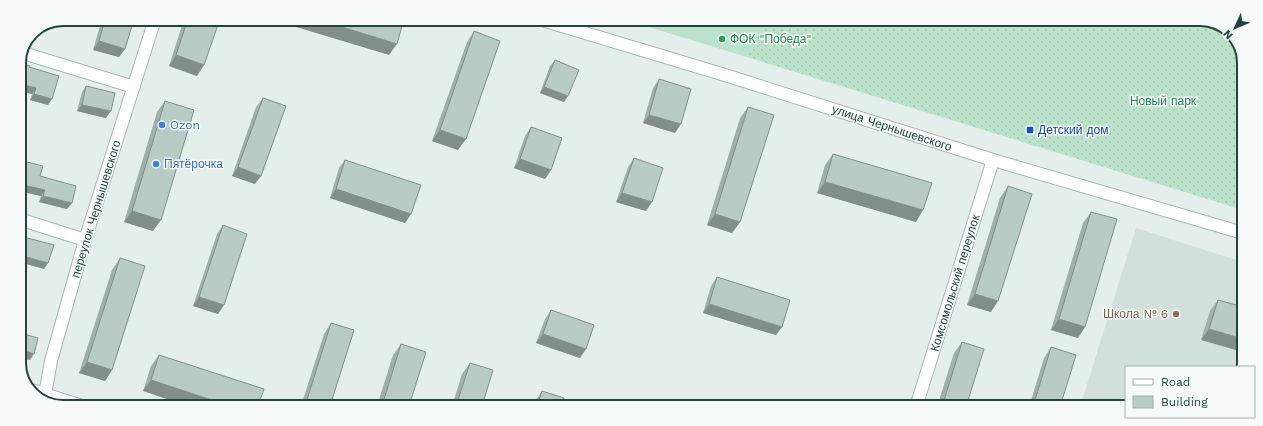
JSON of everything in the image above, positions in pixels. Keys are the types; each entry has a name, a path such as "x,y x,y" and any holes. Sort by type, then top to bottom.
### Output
{"street":[{"name":"переулок Чернышевского","path":"45,395 51,361 85,240 153,26"},
{"name":"улица Чернышевского","path":"562,26 993,160 1237,231"},
{"path":"27,54 134,87"},
{"name":"Комсомольский переулок","path":"918,400 993,160"},
{"path":"26,221 85,240"}],"shaded area":[{"name":"Школа № 6","path":"1136,228 1237,260 1237,366 1125,366 1125,400 1082,400"}],"green space":[{"name":"ФОК \"Победа\"","path":"645,26 765,26 747,57"},
{"name":"Новый парк","path":"765,26 1209,27 1215,30 1215,48 1234,48 1236,54 1237,208 747,57"}],"building":[{"path":"103,26 132,26 125,49 99,41"},
{"path":"186,26 218,26 204,65 176,55"},
{"path":"339,26 402,26 397,44"},
{"path":"474,31 500,41 466,139 440,130"},
{"path":"555,60 579,70 568,96 544,87"},
{"path":"26,65 59,76 52,99 34,94 36,88 26,86"},
{"path":"659,79 691,89 681,124 649,115"},
{"path":"86,86 115,93 111,111 82,105"},
{"path":"263,98 286,106 261,176 238,167"},
{"path":"165,101 194,110 161,220 132,211"},
{"path":"748,107 774,115 740,222 715,214"},
{"path":"531,127 562,138 551,170 520,159"},
{"path":"833,154 932,183 923,210 825,182"},
{"path":"634,158 663,168 652,202 622,193"},
{"path":"345,160 421,185 411,214 336,189"},
{"path":"26,162 43,166 40,176 76,186 72,203 43,196 45,190 26,186"},
{"path":"1008,186 1032,194 998,301 975,294"},
{"path":"1091,212 1117,219 1085,327 1059,319"},
{"path":"223,225 247,234 224,305 199,297"},
{"path":"26,238 54,245 48,263 26,257"},
{"path":"120,258 145,266 112,370 87,362"},
{"path":"717,277 790,300 782,327 709,304"},
{"path":"1218,300 1237,305 1237,337 1209,329"},
{"path":"551,310 594,325 586,349 543,334"},
{"path":"331,323 354,330 332,400 307,400"},
{"path":"26,335 38,338 34,354 26,351"},
{"path":"962,342 984,349 968,400 944,400"},
{"path":"401,344 426,352 411,400 384,400"},
{"path":"1051,347 1076,355 1062,400 1035,400"},
{"path":"159,355 264,389 260,400 212,400 151,380"},
{"path":"470,363 493,370 484,400 458,400"},
{"path":"542,391 564,398 563,400 539,400"}],"place":[{"name":"ФОК \"Победа\"","path":"722,39"},
{"name":"Ozon","path":"162,125"},
{"name":"Детский дом","path":"1030,130"},
{"name":"Пятёрочка","path":"156,164"},
{"name":"Школа № 6","path":"1176,314"}]}
